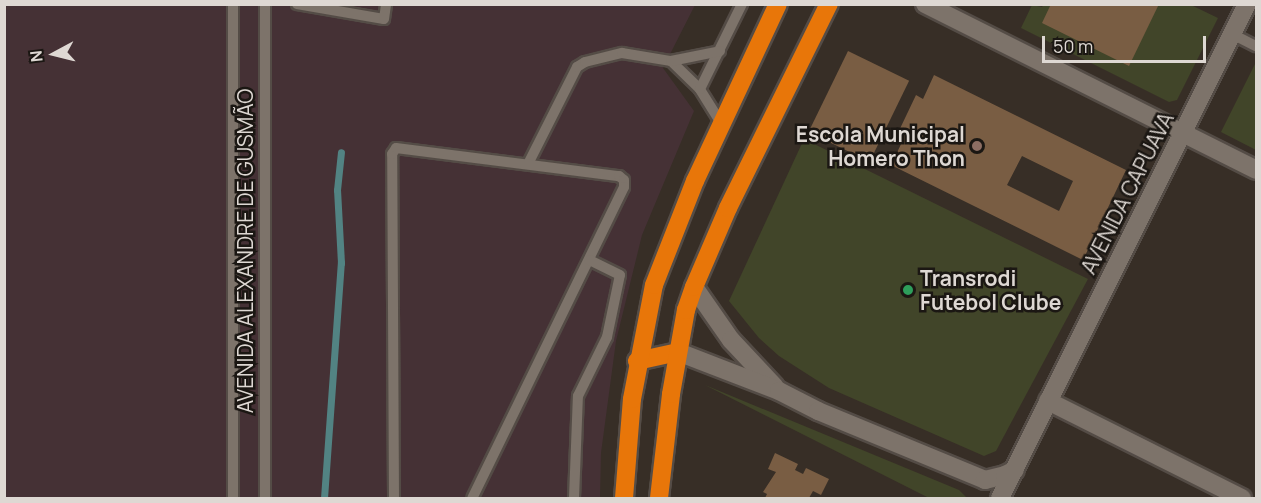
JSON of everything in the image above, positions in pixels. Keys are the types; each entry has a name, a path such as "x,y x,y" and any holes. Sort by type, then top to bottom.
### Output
{"highway":[{"path":"624,498 637,361 654,285 666,248 721,123 778,4"},
{"path":"659,498 664,436 678,352 694,287 728,208 829,4"},
{"path":"637,361 678,352"}],"street":[{"path":"925,4 1257,170"},
{"name":"AVENIDA CAPUAVA","path":"1000,498 1246,4"},
{"path":"694,287 730,340 779,391"},
{"path":"678,352 779,391 818,411 985,480 1015,470"},
{"path":"1048,401 1242,498"},
{"path":"985,480 993,498"}],"lane":[{"path":"233,4 233,498"},
{"name":"AVENIDA ALEXANDRE DE GUSMÃO","path":"265,4 265,498"},
{"path":"297,4 384,19 386,4"},
{"path":"700,89 742,4"},
{"path":"1232,34 1257,46"},
{"path":"528,164 577,67 593,60 622,53 671,61 720,51"},
{"path":"671,61 700,89 721,123"},
{"path":"394,498 393,154 396,148 403,147 619,176 624,180 624,187 472,498"},
{"path":"574,498 578,396 607,337 620,275 589,260"}],"shaded area":[{"path":"4,5 695,5 663,68 694,111 642,235 616,341 601,453 600,498 5,498"}],"green space":[{"path":"1044,4 1191,5 1218,18 1177,100 1169,102 1021,28 1032,5 1042,7"},
{"path":"1256,62 1256,150 1221,132"},
{"name":"Transrodi Futebol Clube","path":"804,139 1088,279 996,451 984,456 829,388 779,356 759,338 729,301"},
{"path":"705,385 959,490 967,498 929,498"}],"building":[{"path":"1051,4 1159,4 1129,66 1042,23"},
{"path":"848,51 909,81 870,162 809,132"},
{"path":"934,75 1126,170 1083,260 891,165 903,140 896,137 916,95 923,99","holes":["1022,156 1073,181 1059,211 1007,185"]},
{"path":"775,453 798,464 795,470 803,474 806,468 829,479 821,495 813,491 809,498 765,498 767,494 763,492 776,472 768,469"}],"waterway":[{"path":"324,498 341,263 337,190 341,152"}],"place":[{"name":"Escola Municipal Homero Thon","path":"977,146"},
{"name":"Transrodi Futebol Clube","path":"908,290"}]}
